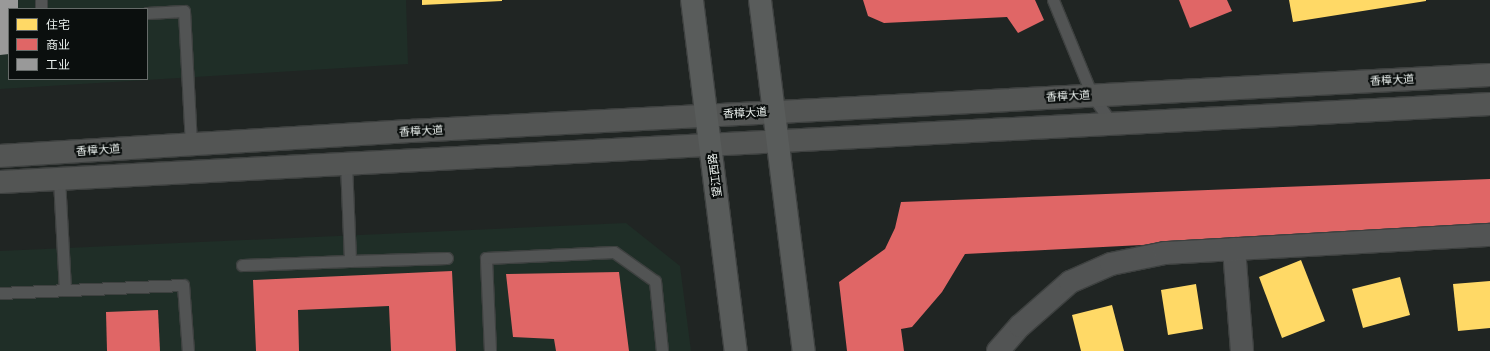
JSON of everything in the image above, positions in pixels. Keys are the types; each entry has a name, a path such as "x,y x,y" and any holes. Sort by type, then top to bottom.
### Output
{"main road":[{"name":"望江西路","path":"692,0 706,116 712,145 736,351"},
{"path":"760,0 780,140 804,351"},
{"name":"香樟大道","path":"0,156 775,112 1490,75"},
{"path":"0,182 1490,104"}],"street":[{"path":"998,351 1020,326 1070,282 1111,264 1165,253 1490,235"},
{"path":"1234,249 1242,351"}],"lane":[{"path":"1053,0 1092,95 1112,124"},
{"path":"148,13 184,11 191,145"},
{"path":"346,164 350,261"},
{"path":"59,179 65,290"},
{"path":"490,351 486,258 614,252 655,281 662,351"},
{"path":"242,265 447,258"},
{"path":"0,293 183,284 188,351"}],"shaded area":[{"path":"0,0 406,0 408,64 148,80 148,8 8,8 8,80 147,80 0,89"},
{"path":"626,223 680,266 691,351 0,351 0,251"}],"building: 住宅":[{"path":"422,0 502,0 502,1 422,5"},
{"path":"1289,0 1426,0 1426,1 1293,22"},
{"path":"1301,260 1325,321 1282,338 1259,277"},
{"path":"1400,277 1410,315 1363,328 1352,289"},
{"path":"1490,281 1490,328 1458,331 1453,284"},
{"path":"1196,284 1203,329 1168,335 1161,290"},
{"path":"1112,305 1124,351 1081,351 1072,315"}],"building: 商业":[{"path":"863,0 1035,0 1044,20 1018,33 1007,17 884,23 868,16"},
{"path":"1179,0 1227,0 1232,11 1190,28"},
{"path":"1490,179 1490,227 965,254 942,292 912,327 901,329 904,351 847,351 839,282 885,249 895,228 901,202"},
{"path":"452,271 456,351 391,351 389,306 298,310 299,351 256,351 253,280"},
{"path":"619,272 629,351 556,351 554,339 513,337 506,274"},
{"path":"158,310 160,351 107,351 106,312"}],"building: 工业":[{"path":"0,0 18,0 18,8 8,8 8,54 0,55"}]}
